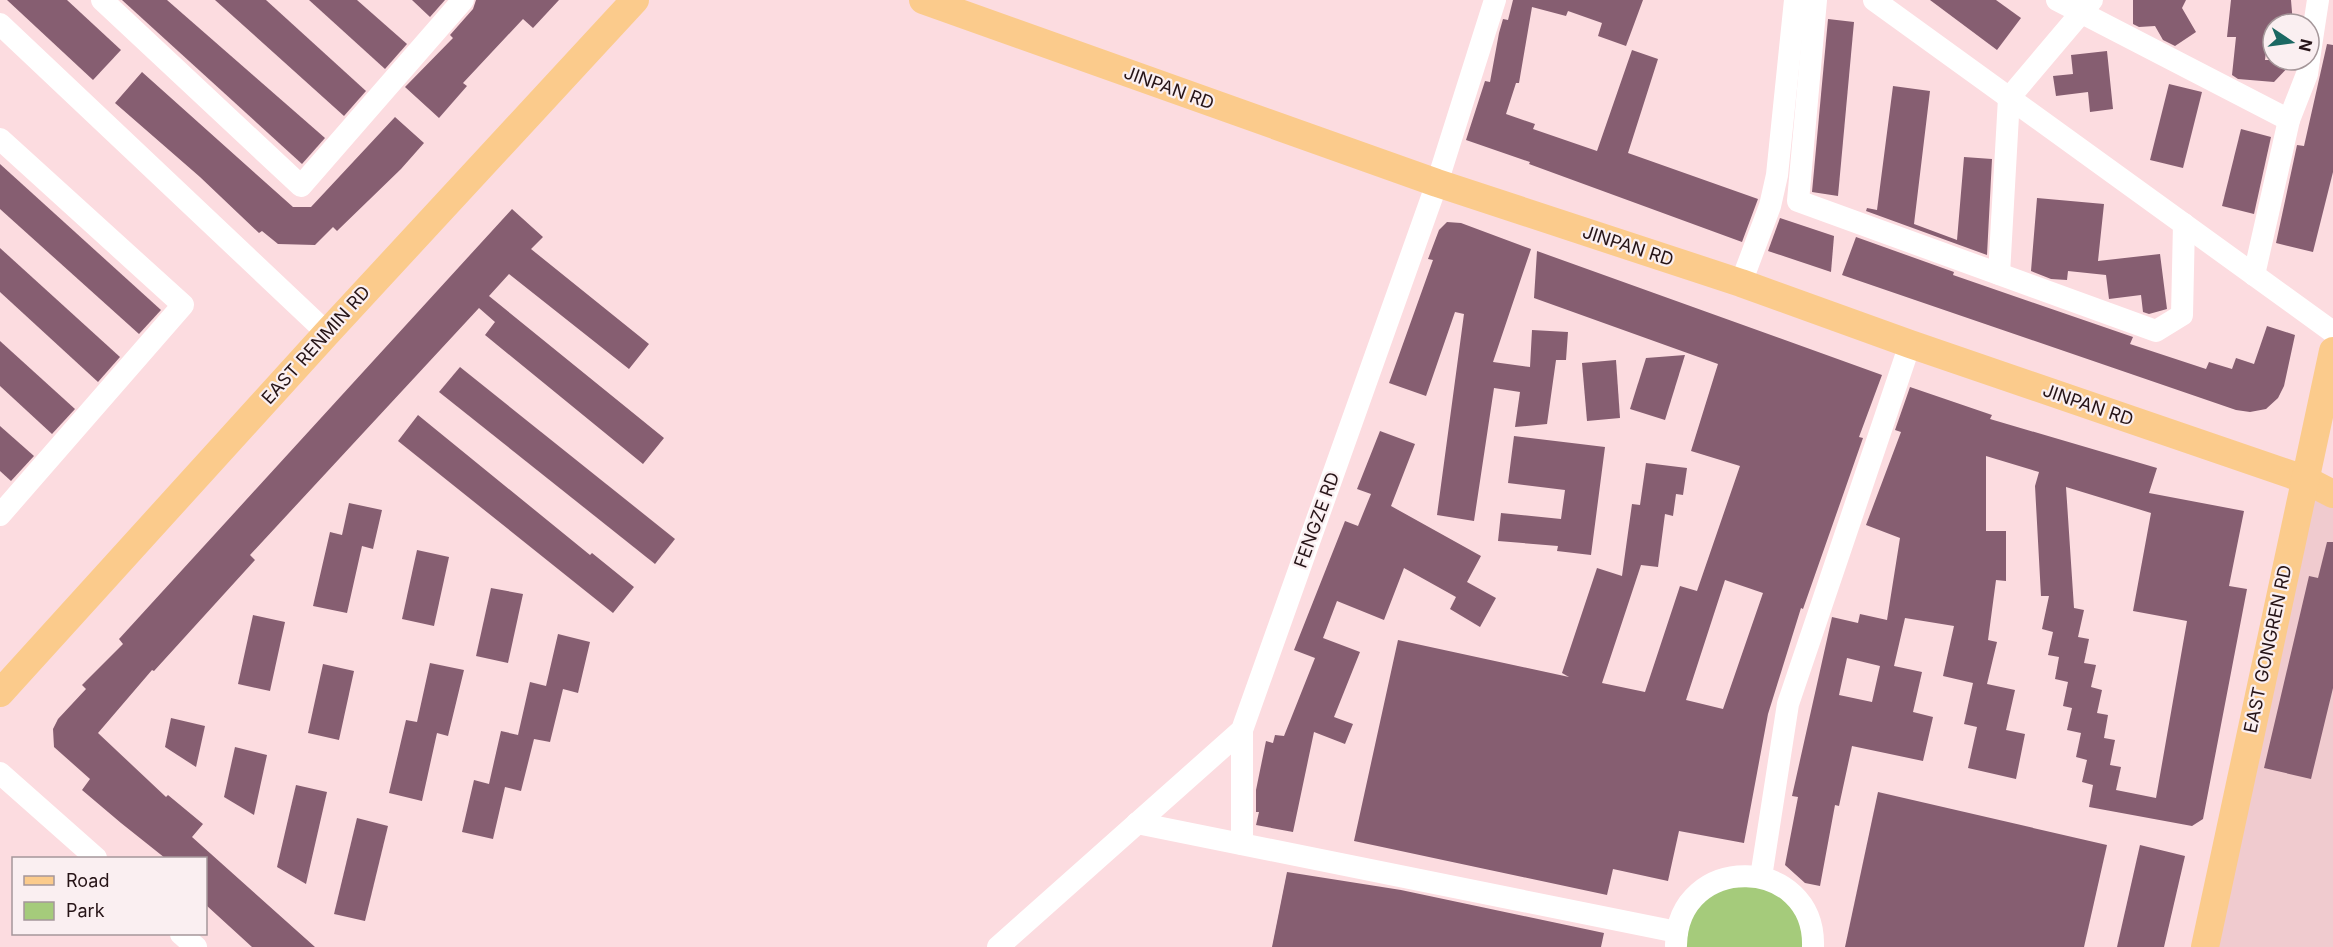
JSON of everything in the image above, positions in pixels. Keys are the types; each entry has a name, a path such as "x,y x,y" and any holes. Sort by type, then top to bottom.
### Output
{"main road":[{"name":"EAST RENMIN RD","path":"0,693 327,333 635,0"},
{"name":"JINPAN RD","path":"923,0 1437,183 1741,283 1910,344 2304,479 2333,494"},
{"name":"EAST GONGREN RD","path":"2205,947 2333,351"}],"street":[{"path":"102,0 301,186 463,0"},
{"name":"FENGZE RD","path":"998,947 1242,730 1437,183 1495,0"},
{"path":"1741,283 1770,206 1777,175 1795,0"},
{"path":"1816,0 1798,201 2156,331 2182,315 2184,224"},
{"path":"1874,0 2333,332"},
{"path":"2057,0 2086,6 2289,120"},
{"path":"1999,274 2009,98 2086,6"},
{"path":"0,24 327,333"},
{"path":"2254,275 2289,120 2307,72"},
{"path":"0,139 183,304 0,515"},
{"path":"1761,876 1788,704 1910,344"},
{"path":"1242,730 1242,844"},
{"path":"0,773 95,857"},
{"path":"1137,823 1676,940 1684,911 1698,893 1717,880 1739,875 1761,876 1782,886 1799,902 1810,922 1813,947"},
{"path":"183,935 196,947"}],"shaded area":[{"path":"2304,479 2333,494 2333,947 2205,947"}],"green space":[{"path":"1717,880 1782,886 1813,947 1676,947 1677,932"}],"building":[{"path":"7,0 67,0 121,50 93,80"},
{"path":"122,0 167,0 325,138 302,164"},
{"path":"215,0 266,0 366,91 344,116"},
{"path":"309,0 357,0 407,44 385,69"},
{"path":"412,0 445,0 430,17"},
{"path":"476,0 559,0 533,28 523,19 463,83 467,86 439,118 405,87 453,38 450,35 473,9"},
{"path":"1513,0 1643,0 1626,46 1598,36 1602,23 1568,11 1566,16 1532,7 1519,83 1516,83 1506,114 1535,124 1533,129 1597,151 1632,50 1658,59 1628,153 1758,199 1742,242 1466,140 1485,81 1490,82 1499,33 1503,19 1508,20"},
{"path":"1930,0 1996,0 2021,18 1997,50"},
{"path":"2133,0 2186,0 2182,8 2196,32 2175,46 2163,40 2155,26 2139,27 2133,24"},
{"path":"2231,0 2291,0 2292,12 2261,12 2261,72 2284,72 2274,82 2238,79 2232,75 2236,37 2227,37"},
{"path":"1828,19 1854,22 1838,196 1812,192"},
{"path":"2327,44 2333,45 2333,172 2313,252 2276,243 2297,145 2304,146"},
{"path":"2107,51 2113,109 2090,112 2088,92 2056,96 2053,76 2073,74 2071,55"},
{"path":"142,72 293,207 311,207 395,117 424,143 401,169 337,231 333,227 315,245 278,244 262,231 259,233 200,177 115,103"},
{"path":"2169,84 2202,92 2183,168 2150,160"},
{"path":"1893,86 1930,91 1914,224 1957,240 1964,157 1992,159 1987,255 1866,211 1867,208 1877,210"},
{"path":"2241,129 2271,137 2254,214 2222,206"},
{"path":"0,164 161,310 139,334 0,209"},
{"path":"2037,198 2104,204 2098,261 2160,254 2167,309 2149,314 2143,312 2141,295 2109,299 2106,275 2068,271 2067,280 2051,279 2031,271"},
{"path":"512,209 543,237 531,249 649,344 629,369 509,274 489,296 664,438 643,464 485,335 495,322 479,308 250,555 255,560 154,671 152,670 98,733 166,797 168,795 203,824 192,837 315,947 252,947 207,906 207,857 164,857 82,790 90,779 54,747 53,729 58,719 86,689 82,685 123,644 119,639"},
{"path":"1780,218 1834,236 1831,272 1768,251"},
{"path":"1447,222 1461,223 1531,249 1493,362 1530,367 1532,330 1568,332 1566,360 1556,360 1547,424 1515,427 1520,392 1494,388 1474,521 1437,515 1464,314 1455,312 1426,396 1389,383 1433,260 1428,259 1439,230"},
{"path":"1856,237 1954,272 1953,275 2133,337 2130,344 2206,369 2209,362 2232,369 2236,358 2254,364 2267,326 2295,335 2284,386 2278,398 2266,409 2250,412 2236,410 1842,275"},
{"path":"0,248 120,357 98,382 0,292"},
{"path":"1537,251 1882,375 1859,437 1863,438 1803,609 1801,608 1768,714 1744,843 1679,831 1668,881 1613,869 1607,895 1354,841 1398,640 1569,677 1562,673 1597,568 1622,576 1632,504 1640,505 1646,463 1687,468 1683,495 1676,494 1673,516 1665,514 1658,567 1641,565 1602,683 1645,692 1680,586 1697,591 1740,466 1691,451 1718,364 1534,298","holes":["1725,580 1763,593 1723,709 1686,700"]},
{"path":"0,341 75,409 52,434 0,386"},
{"path":"1685,355 1665,420 1630,409 1646,358"},
{"path":"1616,360 1620,418 1587,421 1582,363"},
{"path":"460,367 675,539 655,564 439,392"},
{"path":"1910,387 1992,415 1990,419 2157,468 2149,493 2244,511 2229,586 2247,589 2203,819 2192,826 2089,807 2093,785 2082,782 2087,760 2076,757 2081,733 2067,730 2072,708 2063,706 2068,682 2055,679 2059,657 2048,655 2053,632 2042,629 2049,596 2041,596 2035,486 2039,472 1986,456 1986,531 2006,531 2006,581 1996,580 1988,640 1997,642 1987,684 2015,690 2006,730 2025,734 2016,779 1968,768 1977,727 1964,724 1973,683 1943,676 1954,626 1905,618 1894,666 1922,672 1913,712 1933,717 1923,761 1852,746 1839,806 1835,805 1820,886 1805,883 1785,865 1798,797 1792,796 1832,617 1858,623 1860,614 1887,620 1900,538 1866,525 1901,432 1895,430","holes":["2066,487 2151,513 2133,611 2187,621 2156,798 2116,790 2121,767 2110,765 2115,740 2104,738 2108,715 2097,713 2102,690 2091,687 2096,665 2084,663 2089,639 2078,637 2084,610 2074,608","1847,658 1880,666 1872,702 1839,695"]},
{"path":"418,415 590,555 592,553 634,587 613,613 398,441"},
{"path":"0,426 34,456 11,481 0,471"},
{"path":"1380,431 1415,444 1391,506 1481,556 1467,582 1496,598 1480,627 1450,609 1456,597 1404,568 1384,620 1337,601 1323,638 1360,652 1334,717 1353,724 1345,744 1314,732 1293,832 1256,825 1259,812 1256,812 1256,790 1266,741 1273,743 1275,735 1284,736 1315,658 1294,650 1345,521 1358,526 1371,494 1357,489"},
{"path":"1514,436 1605,447 1591,555 1557,551 1558,546 1498,541 1501,513 1561,519 1565,490 1508,483"},
{"path":"349,503 382,510 373,549 362,546 347,613 313,606 330,532 342,535"},
{"path":"2327,542 2333,542 2333,688 2311,779 2264,768 2309,576 2318,578"},
{"path":"417,550 449,557 434,626 402,619"},
{"path":"491,588 523,594 508,663 476,656"},
{"path":"253,615 285,622 270,691 238,684"},
{"path":"558,634 590,642 578,693 563,689 550,742 534,739 521,791 505,787 493,839 462,832 474,780 489,784 501,731 518,735 530,682 546,686"},
{"path":"430,663 464,670 448,736 437,733 422,801 389,793 406,720 417,722"},
{"path":"323,664 354,671 339,740 308,733"},
{"path":"171,718 205,726 196,767 165,747"},
{"path":"235,747 267,755 254,815 224,797"},
{"path":"296,785 327,792 306,884 277,867"},
{"path":"1878,792 2107,845 2084,947 1845,947"},
{"path":"357,818 388,826 365,921 334,914"},
{"path":"2140,845 2185,856 2164,947 2117,947"},
{"path":"1287,872 1401,890 1604,933 1601,947 1272,947"}]}
